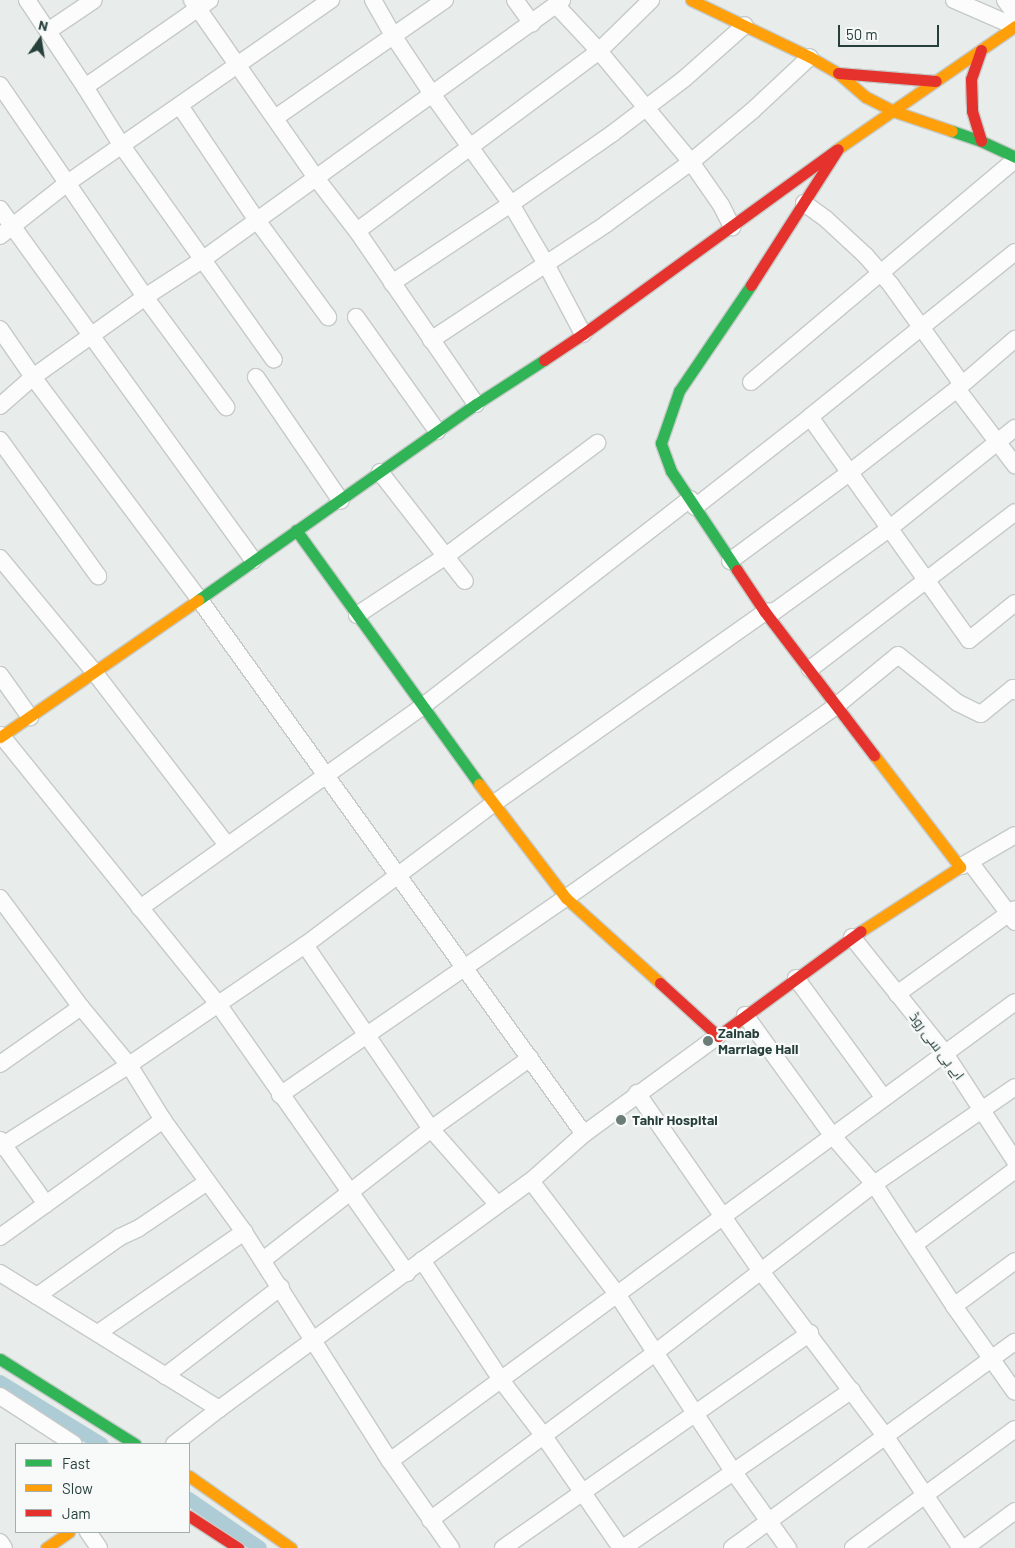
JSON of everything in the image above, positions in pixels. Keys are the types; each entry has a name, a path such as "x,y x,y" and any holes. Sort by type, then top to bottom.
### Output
{"street":[{"path":"27,0 122,146 274,360"},
{"path":"48,31 94,0"},
{"path":"6,232 66,184 331,0"},
{"path":"372,0 432,94 511,204 546,264 583,334"},
{"path":"274,118 445,0"},
{"path":"515,0 532,22"},
{"path":"357,231 469,145 599,51 651,0"},
{"path":"691,0 810,56 838,73 866,97 894,111 981,141 1015,158 751,382"},
{"path":"954,0 1007,23 1015,24"},
{"path":"1004,0 1015,14"},
{"path":"85,87 200,3 237,64 274,118 316,178 357,231 476,404"},
{"path":"0,406 33,378 145,297 202,260 256,219 559,3 691,162 721,205 732,227"},
{"path":"407,1273 280,1095 218,1004 1,736 95,673 476,404 583,334 838,149 981,50 1015,24"},
{"path":"392,283 511,204 646,108 684,79 745,25"},
{"path":"981,50 971,79 972,111 981,141"},
{"path":"432,340 546,264 691,162 752,111 810,56"},
{"path":"838,73 936,81"},
{"path":"0,85 145,297 226,407"},
{"path":"180,106 256,219 328,317"},
{"path":"838,149 742,300 679,391 661,443 671,471 765,612 810,669 836,706 965,865 1013,915 897,994"},
{"path":"804,203 826,219 880,273 921,328 997,444 1015,465"},
{"path":"0,210 6,232 90,337 253,560"},
{"path":"140,908 423,706 692,503 810,417 1015,252"},
{"path":"356,317 437,431"},
{"path":"0,329 33,378 199,599 584,1134"},
{"path":"730,561 849,473 959,387 1015,339"},
{"path":"256,378 341,501"},
{"path":"810,417 968,640 1015,603"},
{"path":"46,1204 1,1144 129,1065 305,945 493,804 765,612 775,611 890,528 1015,428"},
{"path":"0,440 98,576"},
{"path":"357,614 446,556 597,443"},
{"path":"380,472 465,581"},
{"path":"810,669 1015,512"},
{"path":"296,530 493,804 566,898 718,1036"},
{"path":"0,558 95,673 227,845"},
{"path":"280,1095 367,1033 466,968 836,706 898,655 958,702 981,714 1014,688"},
{"path":"0,675 30,717"},
{"path":"175,1443 218,1409 531,1181 584,1134 637,1093 852,937 1015,835"},
{"path":"0,898 81,1007 129,1065 163,1120 263,1260 281,1287 312,1342 390,1461 451,1548"},
{"name":"اے بی سی روڈ","path":"852,937 944,1052 1015,1161"},
{"path":"305,945 431,1129 498,1205"},
{"path":"796,978 883,1097"},
{"path":"390,1461 616,1294 724,1217 944,1052 1015,1002"},
{"path":"0,1064 81,1007"},
{"path":"746,1015 832,1136 874,1184 954,1306 1015,1392"},
{"path":"263,1260 431,1129 530,1058"},
{"path":"430,1520 656,1352 874,1184 1015,1087"},
{"path":"637,1093 760,1270 852,1390 886,1437 924,1496 963,1548 1015,1511"},
{"path":"0,1236 163,1120"},
{"path":"915,1244 1015,1170"},
{"path":"531,1181 616,1294 697,1413 733,1471 788,1548"},
{"path":"37,1296 120,1236 139,1228 207,1182"},
{"path":"98,1333 244,1232"},
{"path":"422,1260 501,1380 543,1435 622,1548 852,1390"},
{"path":"954,1306 1015,1262"},
{"path":"0,1273 218,1409"},
{"path":"165,1376 281,1287"},
{"path":"503,1548 810,1333"},
{"path":"732,1548 1015,1342"},
{"path":"0,1358 133,1443"},
{"path":"0,1396 72,1443"},
{"path":"853,1548 1015,1429"},
{"path":"190,1477 291,1548"},
{"path":"190,1517 238,1548"},
{"path":"46,1548 68,1533"},
{"path":"89,1533 98,1548"},
{"path":"0,1542 4,1548"}],"waterway":[{"path":"0,1382 99,1443"},
{"path":"190,1500 260,1548"}],"traffic: fast":[{"path":"952,131 981,141 1015,157"},
{"path":"737,570 671,471 661,443 679,391 751,285"},
{"path":"198,600 476,404 544,360"},
{"path":"296,530 479,784"},
{"path":"0,1359 133,1443"}],"traffic: slow":[{"path":"691,0 810,57 838,73 866,97 893,111 952,131"},
{"path":"836,150 1015,26"},
{"path":"0,737 198,600"},
{"path":"861,931 960,867 874,755"},
{"path":"479,784 566,898 660,983"},
{"path":"190,1477 291,1548"},
{"path":"46,1548 68,1533"}],"traffic: jam":[{"path":"981,50 971,79 972,111 981,141"},
{"path":"838,73 936,81"},
{"path":"751,285 838,149"},
{"path":"544,360 583,334 836,150"},
{"path":"737,570 765,612 874,755"},
{"path":"660,983 718,1036 861,931"},
{"path":"190,1517 238,1548"}],"place":[{"name":"Zainab Marriage Hall","path":"708,1041"},
{"name":"Tahir Hospital","path":"621,1120"}]}
